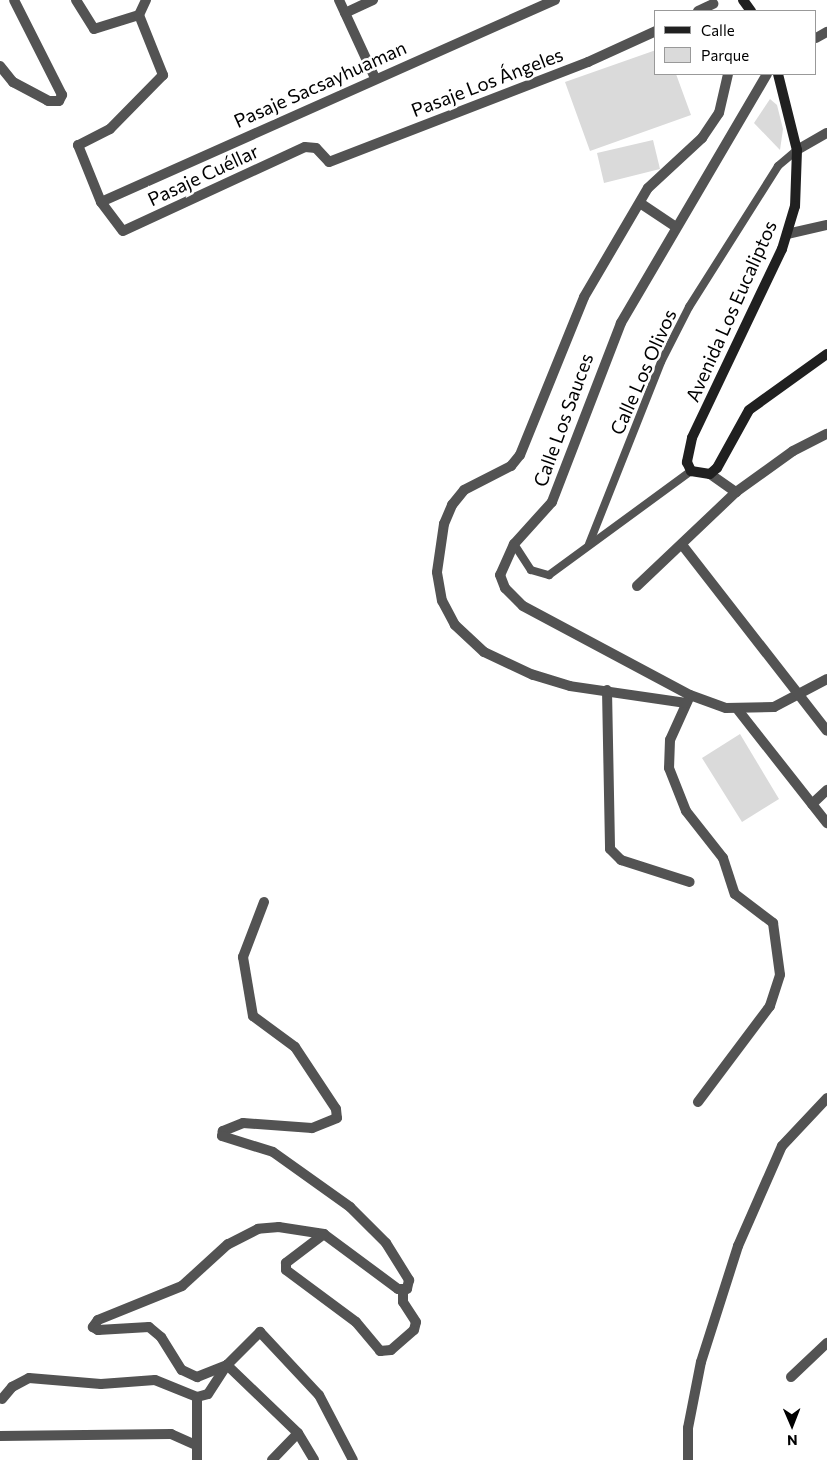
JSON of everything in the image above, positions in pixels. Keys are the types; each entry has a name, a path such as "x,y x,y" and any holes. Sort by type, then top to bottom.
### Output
{"street":[{"path":"0,66 13,82 48,101 59,101 62,95 14,0"},
{"path":"76,0 94,29 140,15"},
{"path":"101,202 78,145 110,129 163,75 140,15 146,0"},
{"path":"339,0 375,78"},
{"path":"345,12 374,0"},
{"name":"Pasaje Sacsayhuaman","path":"101,202 375,78 555,0"},
{"path":"701,10 714,5"},
{"name":"Pasaje Los Ángeles","path":"329,162 588,62 654,32"},
{"path":"728,75 720,113 640,203 584,297 520,455 511,466 464,490 452,505 444,524 436,572 442,601 455,625 484,652 533,675 607,690 688,699 738,710 774,707 800,697 827,679"},
{"name":"Calle Los Sauces","path":"688,699 523,606 505,588 500,575 514,544 552,502 607,352 676,227 766,75"},
{"name":"Avenida Los Eucaliptos","path":"691,471 687,462 692,438 787,234 799,179 797,150 778,75"},
{"path":"797,150 827,133"},
{"name":"Pasaje Cuéllar","path":"101,202 123,231 305,147 316,148 329,162"},
{"path":"640,203 676,227"},
{"path":"787,234 827,225"},
{"path":"710,474 749,410 827,354"},
{"path":"637,586 683,546 736,492 793,451 827,434"},
{"path":"691,471 710,474 736,492"},
{"path":"683,546 827,731"},
{"path":"607,690 610,849 621,860 690,882"},
{"path":"688,699 667,754 675,788 686,811 723,858 736,894 773,923 779,947 780,975 770,1006 698,1102"},
{"path":"738,710 827,823"},
{"path":"812,804 827,790"},
{"path":"264,902 243,957 253,1016 295,1047 336,1109 337,1118 312,1128 243,1123 223,1131 222,1136 272,1152 350,1207 386,1243 403,1266 409,1280 403,1290 403,1302 416,1322 414,1330 391,1350 380,1351 356,1322 286,1270 286,1263 324,1234"},
{"path":"688,1460 688,1428 701,1362 738,1246 782,1146 827,1098"},
{"path":"227,1365 197,1377 182,1370 161,1337 149,1327 98,1330 93,1327 98,1320 182,1286 228,1244 258,1229 279,1227 324,1234 403,1290"},
{"path":"2,1399 12,1387 30,1378 101,1384 154,1380 197,1397 208,1394 227,1365 251,1337 266,1334 319,1396 353,1460"},
{"path":"791,1376 827,1343"},
{"path":"227,1365 298,1433 314,1460"},
{"path":"197,1397 197,1460"},
{"path":"272,1460 298,1433"},
{"path":"0,1436 171,1434 196,1445"}],"lane":[{"name":"Calle Los Olivos","path":"589,544 661,362 689,307 778,166 797,150"},
{"path":"514,544 540,575 557,570 589,544 691,471"}],"green space":[{"path":"654,51 654,75 676,75 691,115 590,151 565,82"},
{"path":"770,99 777,105 783,129 780,150 754,123"},
{"path":"653,140 660,169 604,183 597,153"},
{"path":"740,734 779,799 742,822 702,758"}]}
